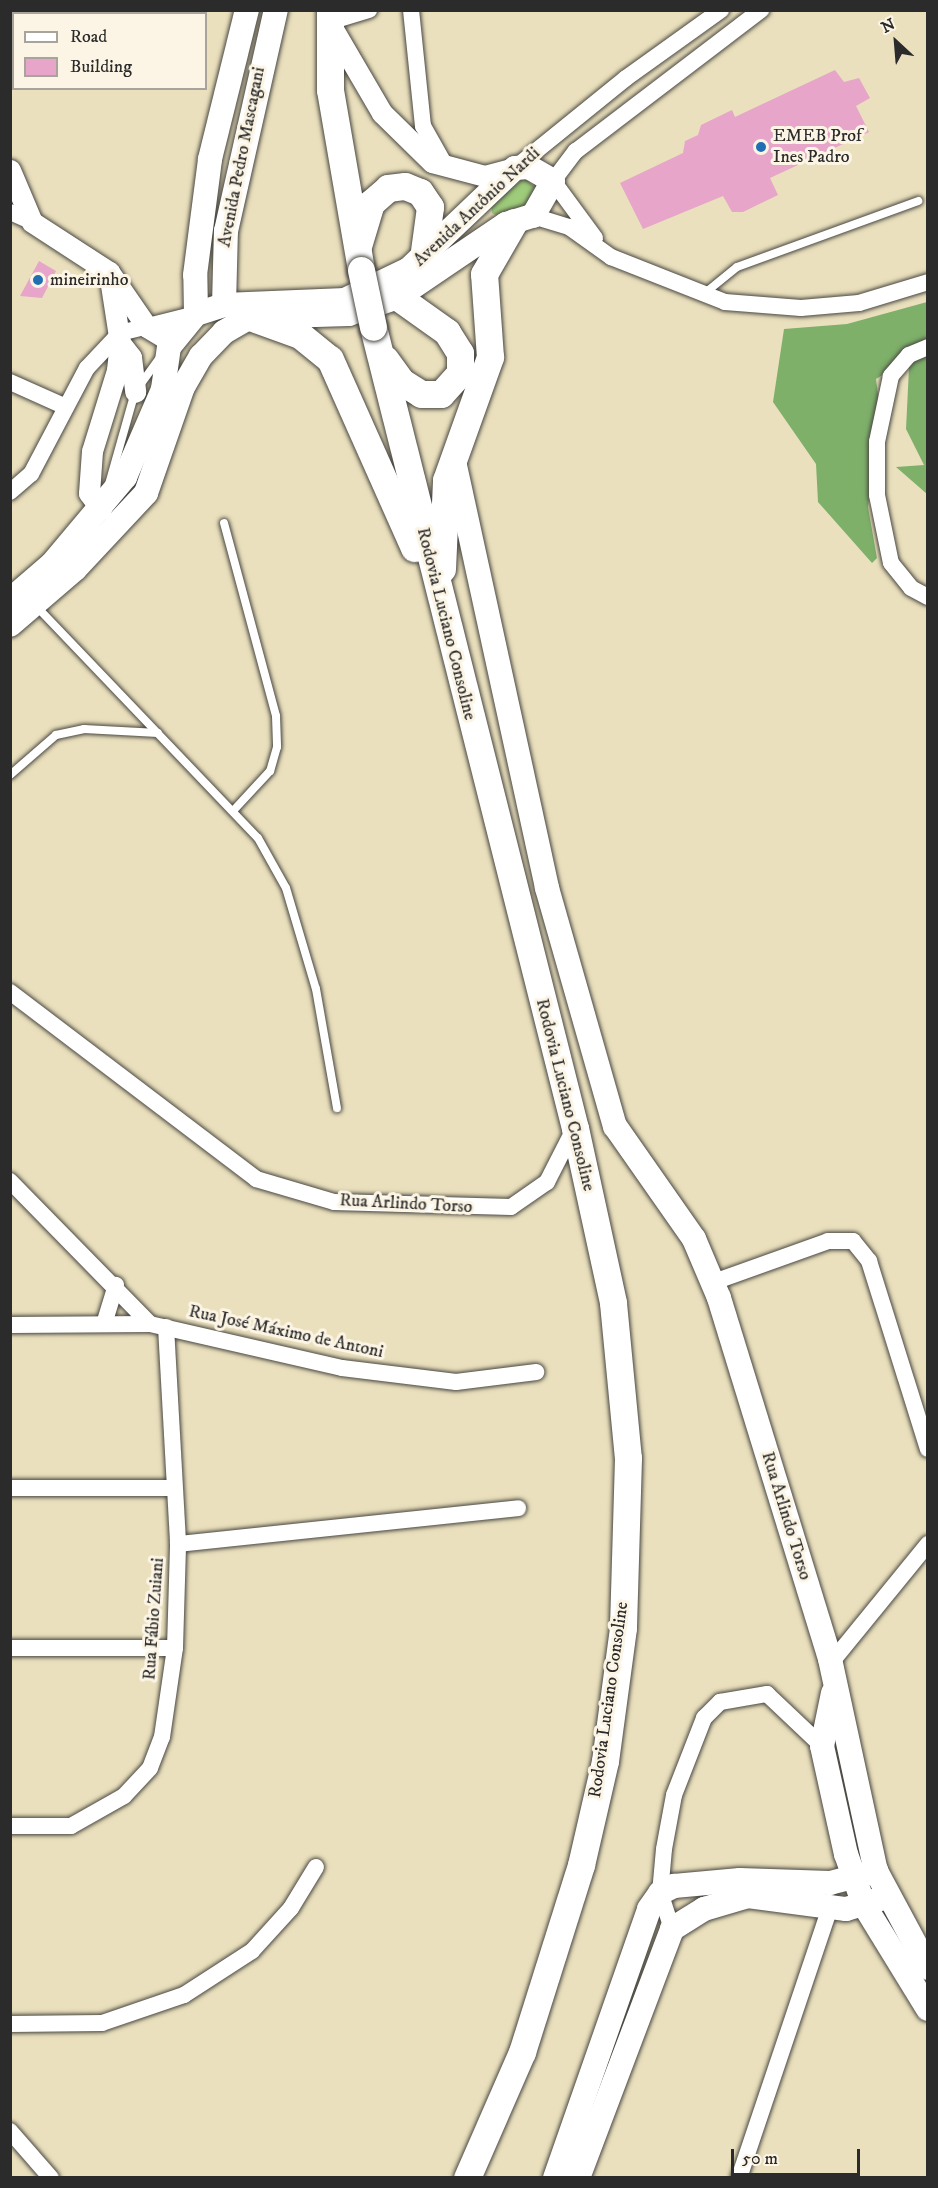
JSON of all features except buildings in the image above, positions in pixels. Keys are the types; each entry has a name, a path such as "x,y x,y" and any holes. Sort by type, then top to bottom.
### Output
{"main road":[{"name":"Avenida Pedro Mascagani","path":"194,316 195,275 210,159 247,10"},
{"name":"Avenida Pedro Mascagani","path":"224,305 226,231 276,10"},
{"name":"Rodovia Luciano Consoline","path":"326,14 330,90 359,260 375,337 441,612 575,1128 613,1303 626,1434 623,1628 604,1761 581,1865 522,2052 467,2178"},
{"path":"515,168 530,167 553,181"},
{"name":"Avenida Antônio Nardi","path":"194,316 224,305 345,300 391,281 515,168"},
{"name":"Avenida Antônio Nardi","path":"250,317 349,314 398,297 518,221 553,181"},
{"path":"359,260 371,203 398,186 420,192 430,207 424,251"},
{"path":"441,612 444,501 453,457 488,369 484,274 518,221 487,217 485,197"},
{"path":"375,337 402,382 421,394 441,394 457,380 461,363 454,341 398,297"},
{"path":"10,625 22,598 103,506 145,435 163,389 170,344 194,316 224,332"},
{"path":"22,598 128,512 146,493 183,387 201,356 224,332 250,317 311,341 335,366 441,612"},
{"path":"170,344 182,365 183,387"},
{"name":"Rua Arlindo Torso","path":"453,457 547,888 615,1126 694,1239 711,1282 832,1676 864,1873"},
{"path":"103,506 128,512"},
{"path":"832,1676 822,1746 864,1873 864,1905 927,2009"},
{"path":"568,2174 649,1910 660,1893 674,1886 740,1881 830,1883 864,1873"},
{"path":"864,1873 887,1897 927,1968"},
{"path":"830,1883 830,1907"},
{"path":"568,2174 672,1929 704,1909 748,1896 830,1907 864,1905 887,1897"}],"street":[{"path":"369,10 326,14 382,113 432,162 450,171 485,176 515,168"},
{"path":"411,10 423,126 450,171"},
{"name":"Avenida Antônio Nardi","path":"515,168 626,78 721,10"},
{"name":"Avenida Antônio Nardi","path":"553,181 576,151 761,10"},
{"path":"10,170 32,222"},
{"path":"553,181 611,257"},
{"path":"10,212 32,222 109,272 147,327 170,344"},
{"path":"518,221 569,227 611,257 725,302 801,308 859,303 927,282"},
{"path":"103,506 89,493 92,452 117,370 120,338 109,272"},
{"path":"10,492 31,474 87,368 120,338 147,327 194,316"},
{"path":"120,338 131,357 135,392"},
{"path":"927,347 909,356 891,376 877,442 877,484 891,563 911,588 927,597"},
{"path":"10,382 66,407"},
{"name":"Rua Arlindo Torso","path":"10,992 256,1179 334,1202 511,1207 548,1182 575,1128"},
{"path":"10,1181 158,1326 178,1544"},
{"path":"711,1282 828,1241 853,1241 869,1262 927,1449"},
{"path":"104,1324 116,1285"},
{"name":"Rua José Máximo de Antoni","path":"10,1325 158,1326 342,1368 445,1381 536,1372"},
{"path":"10,1488 174,1488"},
{"name":"Rua Fábio Zuiani","path":"10,1826 71,1826 124,1796 150,1768 162,1737 175,1648 178,1544 518,1508"},
{"path":"832,1676 927,1544"},
{"path":"10,1648 175,1648"},
{"path":"672,1929 660,1893 674,1795 687,1754 704,1718 720,1702 767,1694 822,1746"},
{"path":"10,2024 102,2023 184,1995 252,1951 291,1908 316,1867"},
{"path":"739,2178 830,1907"},
{"path":"10,2131 51,2178"}],"lane":[{"path":"705,293 737,267 918,201"},
{"path":"103,506 135,392 170,344"},
{"path":"224,523 276,716 278,747 270,771 233,811"},
{"path":"22,598 158,733 258,838 286,888 316,989 337,1108"},
{"path":"10,775 56,735 84,729 158,733"}],"green space":[{"path":"524,178 538,190 534,206 498,216 492,213 491,206"},
{"path":"927,302 927,494 896,467 924,465 906,429 909,368 904,362 876,379 880,409 868,507 877,558 872,563 818,502 816,464 773,402 784,329 847,324"}],"place":[{"name":"EMEB Prof Ines Padro","path":"761,147"},
{"name":"mineirinho","path":"38,280"}]}
